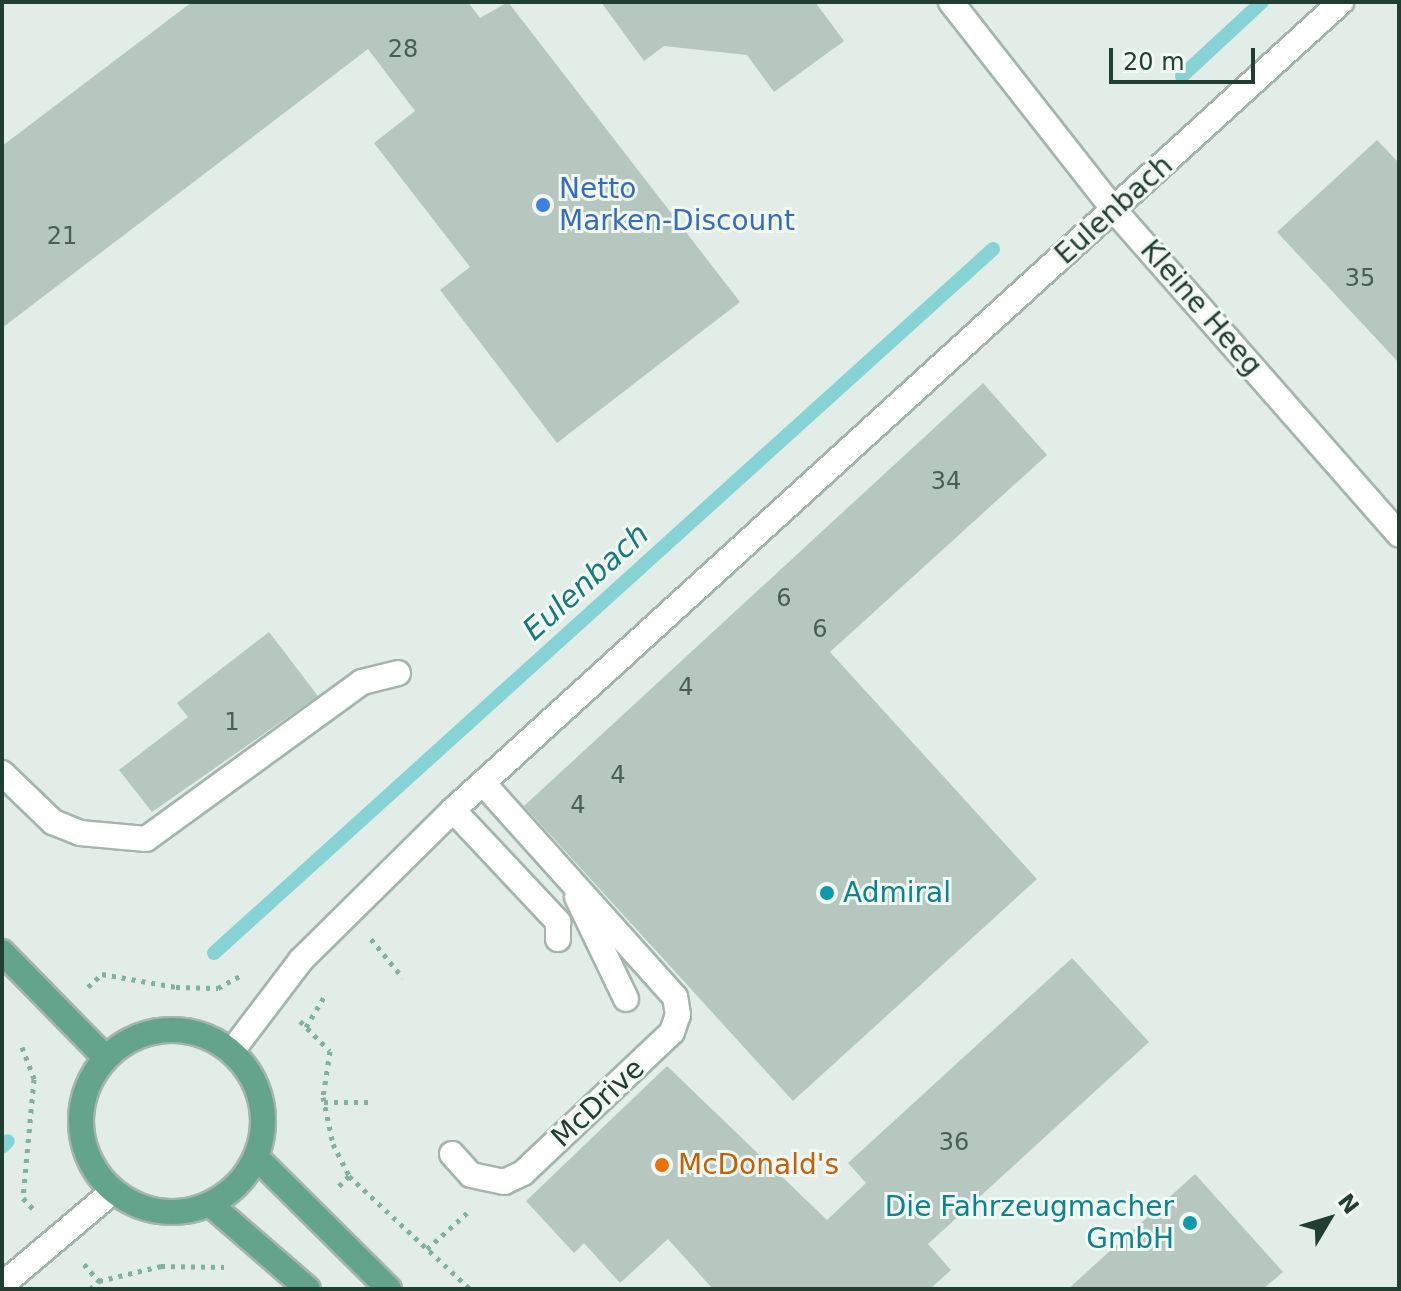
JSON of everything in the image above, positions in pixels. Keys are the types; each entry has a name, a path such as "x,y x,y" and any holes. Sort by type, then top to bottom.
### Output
{"main road":[{"path":"2,952 105,1057"},
{"path":"161,1029 199,1033 232,1051 257,1086 264,1119 257,1158 239,1185 211,1205 185,1212 148,1210 112,1192 85,1152 80,1128 83,1094 105,1057 135,1036 161,1029"},
{"path":"257,1158 310,1215 389,1289"},
{"path":"211,1205 308,1289"}],"street":[{"name":"Kleine Heeg","path":"951,2 1114,210 1399,534"},
{"name":"Eulenbach","path":"232,1051 301,960 453,810 1341,2"},
{"path":"2,773 53,822 80,833 146,839 362,682 398,673"},
{"name":"McDrive","path":"452,1154 471,1175 504,1182 523,1173 672,1032 678,1015 675,997 645,961 483,783"},
{"path":"453,810 558,922 558,939"},
{"path":"566,874 626,999"},
{"path":"2,1285 58,1233 112,1192"}],"path":[{"path":"368,936 403,978"},
{"path":"59,1013 102,974 176,987 218,988 249,971 330,1051 324,1102 333,1144 349,1176 470,1289"},
{"path":"22,1047 34,1079 23,1198 99,1281"},
{"path":"324,1102 370,1102"},
{"path":"310,1215 349,1176"},
{"path":"427,1249 476,1204"},
{"path":"90,1289 99,1281 161,1266 205,1263 255,1274 273,1256"}],"building":[{"path":"192,2 468,2 480,18 508,2 740,302 557,443 440,290 470,267 374,143 415,111 368,49 2,328 2,146"},
{"path":"601,2 815,2 844,41 774,92 747,55 664,46 644,61"},
{"path":"1377,140 1399,163 1399,363 1277,232"},
{"path":"983,383 1047,455 830,652 1037,879 793,1101 524,806"},
{"path":"269,632 318,696 152,812 119,770 188,717 177,703"},
{"path":"1072,958 1149,1042 928,1244 951,1270 930,1289 713,1289 668,1239 620,1283 584,1243 574,1253 526,1201 667,1066 827,1220 866,1183 848,1163"},
{"name":"Die Fahrzeugmacher GmbH","path":"1195,1174 1283,1272 1263,1289 1068,1289"}],"waterway":[{"name":"Eulenbach","path":"1182,76 1262,2"},
{"name":"Eulenbach","path":"214,953 993,249"},
{"name":"Eulenbach","path":"2,1147 8,1141"}],"place":[{"name":"Netto Marken-Discount","path":"543,205"},
{"name":"Admiral","path":"827,893"},
{"name":"McDonald's","path":"662,1165"},
{"name":"Die Fahrzeugmacher GmbH","path":"1190,1223"}]}
